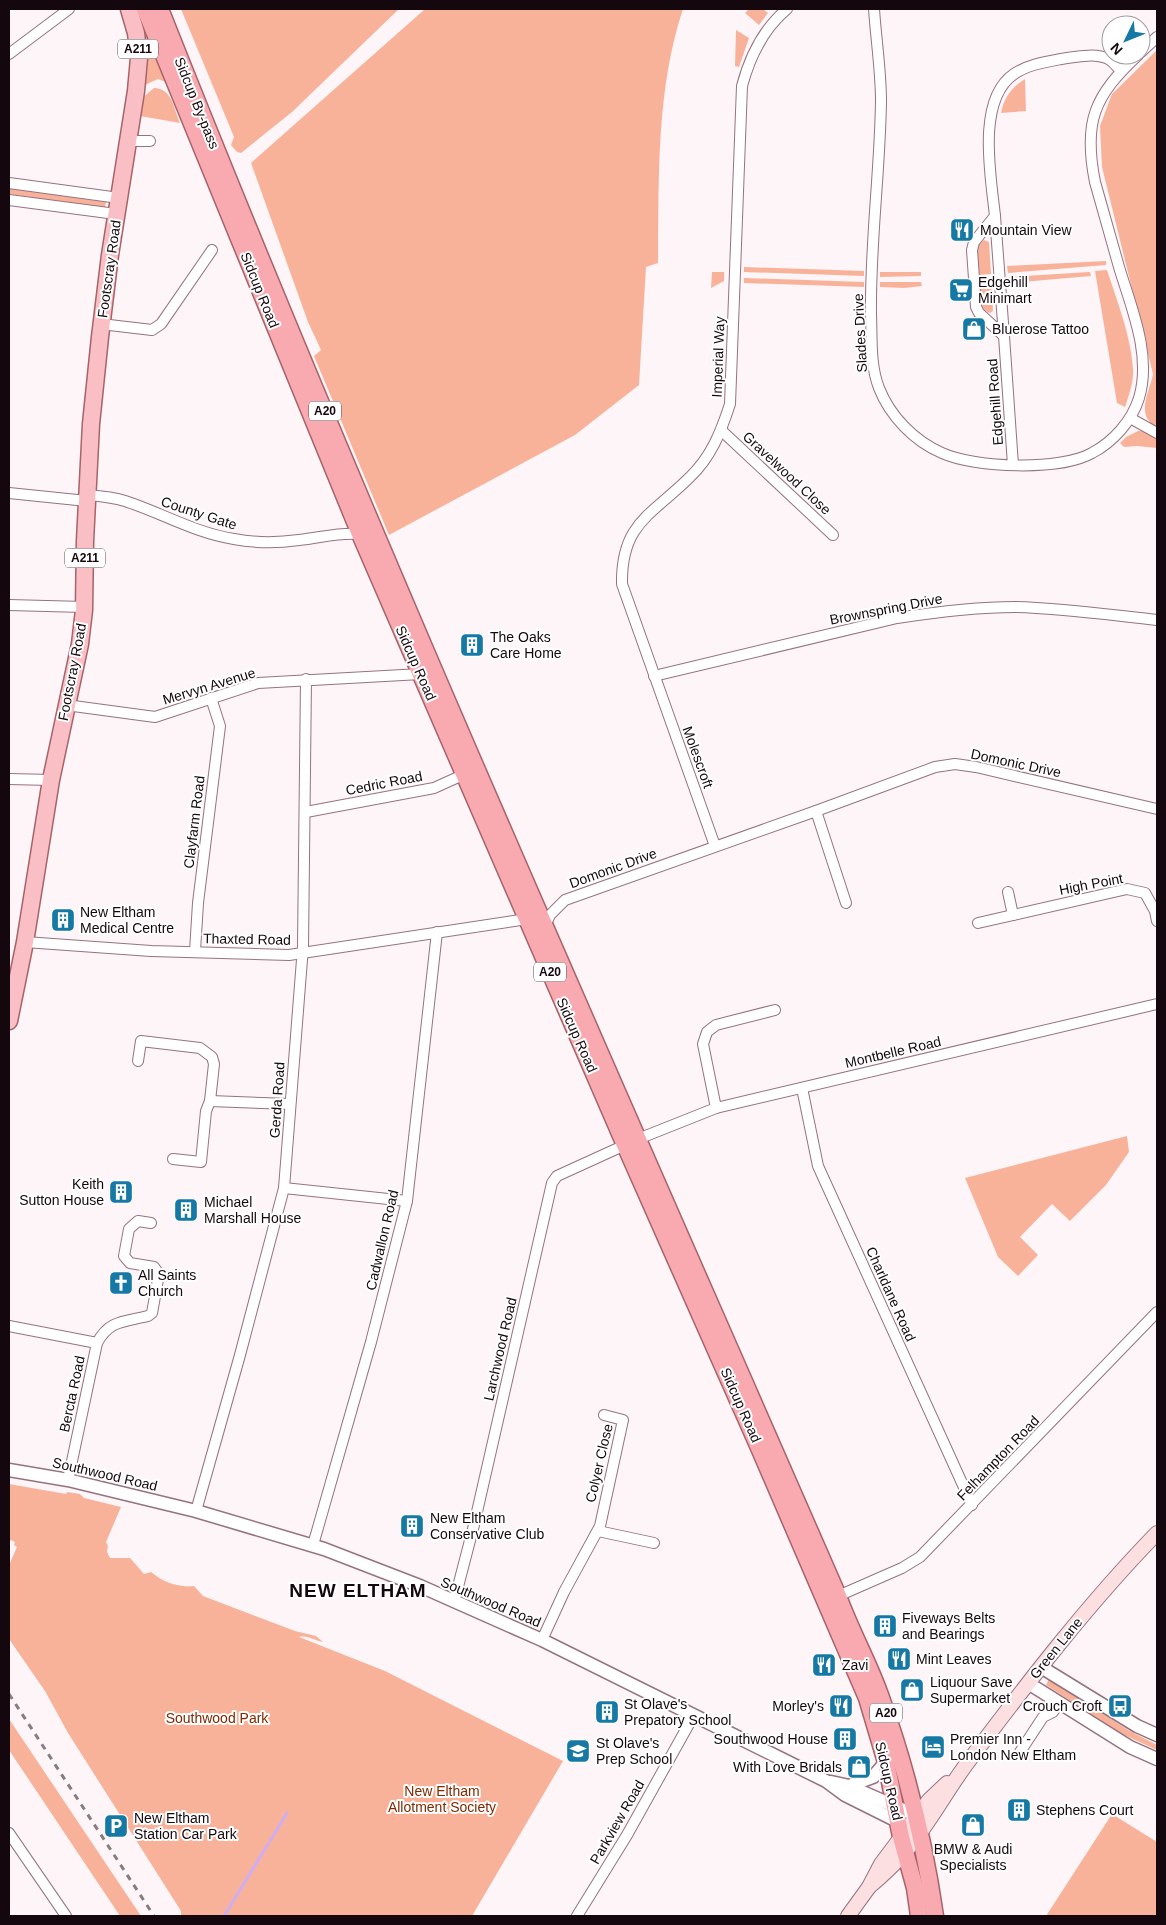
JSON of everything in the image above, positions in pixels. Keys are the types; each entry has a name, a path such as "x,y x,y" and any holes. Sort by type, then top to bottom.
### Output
{"highway":[{"name":"Sidcup By-pass","path":"145,9 183,106"},
{"name":"Sidcup By-pass","path":"160,9 235,196"},
{"name":"Sidcup Road","path":"183,106 360,534 527,919 638,1139 760,1450 867,1698 935,1916"},
{"name":"Sidcup Road","path":"235,196 392,572 638,1139 846,1593 906,1772 906,1827 919,1916"}],"main road":[{"name":"Footscray Road","path":"9,1021 25,942 51,780 80,644 84,607 91,424 101,324 136,90 139,58 130,9"},
{"name":"Green Lane","path":"848,1916 869,1887 906,1827 962,1769 1090,1606 1157,1532"}],"street":[{"path":"9,54 69,9"},
{"name":"Imperial Way","path":"654,676 622,584 624,555 629,539 636,527 648,513 690,477 709,453 722,430 730,404 742,86 747,68 760,41 770,26 787,9"},
{"name":"Slades Drive","path":"874,9 881,100 871,280 873,359 879,387 885,400 902,424 915,437 928,446 959,458 1013,465 1057,463 1075,460 1091,454 1104,446 1120,432 1130,418 1139,397 1142,359 1136,323 1098,191 1091,160 1091,133 1094,110 1105,90 1127,65"},
{"name":"Edgehill Road","path":"1013,465 989,157 989,131 992,107 996,95 1003,84 1013,74 1024,68 1074,57 1099,56 1109,59 1121,71"},
{"path":"128,141 150,141"},
{"path":"9,183 119,198"},
{"path":"9,200 116,214"},
{"path":"995,216 974,242 972,250 976,307 979,313 1004,336"},
{"path":"101,324 152,330 160,325 212,250"},
{"path":"1130,418 1157,433"},
{"name":"Gravelwood Close","path":"722,430 833,535"},
{"name":"County Gate","path":"9,493 87,498 109,497 126,501 182,524 237,540 259,542 285,541 335,534 360,534"},
{"path":"335,534 347,524 352,514"},
{"path":"9,606 84,607"},
{"name":"Brownspring Drive","path":"654,676 887,620 931,613 1015,607 1157,620"},
{"name":"Mervyn Avenue","path":"66,705 155,717 258,683 420,674"},
{"name":"Molescroft","path":"654,676 715,846"},
{"name":"Gerda Road","path":"196,1511 284,1188 303,953 306,679"},
{"name":"Clayfarm Road","path":"195,951 198,903 220,726 211,698"},
{"name":"Domonic Drive","path":"545,926 550,915 565,900 935,767 954,764 976,767 1157,809"},
{"name":"Cedric Road","path":"306,812 434,788 465,774"},
{"path":"9,779 51,780"},
{"path":"816,811 846,902"},
{"name":"High Point","path":"978,923 1127,889 1145,893 1155,911 1157,921"},
{"path":"1008,892 1013,915"},
{"name":"Thaxted Road","path":"25,942 151,951 290,955 527,919"},
{"name":"Cadwallon Road","path":"313,1545 371,1342 407,1201 437,932"},
{"name":"Montbelle Road","path":"638,1139 716,1108 1157,1004"},
{"path":"716,1108 703,1044 707,1032 716,1025 775,1010"},
{"path":"138,1061 141,1041 200,1048 212,1057 214,1064 210,1101 206,1111 201,1162 173,1159"},
{"name":"Charldane Road","path":"802,1088 818,1166 972,1505"},
{"path":"210,1101 290,1104"},
{"name":"Larchwood Road","path":"454,1602 474,1525 552,1183 557,1176 638,1139"},
{"path":"284,1188 407,1201"},
{"path":"96,1343 103,1330 112,1324 148,1316 152,1313 159,1274 154,1268 130,1262 124,1256 129,1228 138,1221 151,1223"},
{"name":"Felhampton Road","path":"846,1593 902,1568 920,1557 1157,1312"},
{"name":"Bercta Road","path":"9,1326 96,1343 68,1480"},
{"name":"Colyer Close","path":"542,1640 564,1592 598,1531 623,1420 604,1415"},
{"name":"Southwood Road","path":"9,1470 68,1480 196,1511 313,1545 420,1586 542,1640 694,1714 826,1781 845,1795 906,1827"},
{"path":"598,1531 654,1543"},
{"path":"1041,1667 1137,1726 1157,1735"},
{"path":"1028,1683 1130,1747 1157,1759"},
{"path":"1020,1752 1043,1717 1053,1712 1059,1703"},
{"name":"Parkview Road","path":"577,1916 628,1834 694,1714"},
{"path":"849,1786 873,1777 886,1762"},
{"name":"Southwood Road","path":"826,1781 849,1786 906,1827"},
{"path":"9,1833 66,1916"}],"green space":[{"path":"181,9 399,9 292,112 241,153 237,152 231,145 234,137"},
{"path":"425,9 683,9 674,40 663,103 659,167 658,263 646,267 639,385 575,435 389,535 314,356 321,350 308,322 251,163"},
{"path":"749,9 763,9 768,13 759,25 745,13"},
{"path":"143,21 168,83 158,79 145,85 148,53"},
{"path":"736,30 749,38 739,67 735,66"},
{"path":"1157,50 1157,428 1150,423 1145,410 1153,374 1102,167 1100,126 1112,94 1142,65 1151,65 1151,56"},
{"path":"1025,79 1026,111 1001,113 1009,93"},
{"path":"154,88 160,89 169,95 180,123 140,116 141,99"},
{"path":"9,188 106,202 105,208 9,194"},
{"path":"984,240 989,242 991,274 978,275 977,246"},
{"path":"1106,261 1106,265 1008,273 1007,266"},
{"path":"744,267 864,271 864,276 744,272"},
{"path":"1107,270 1123,319 1132,357 1133,378 1125,407 1117,403 1095,271"},
{"path":"712,272 724,272 724,281 711,288"},
{"path":"880,272 921,272 921,276 880,277"},
{"path":"1090,272 1091,276 1009,283 1008,277"},
{"path":"744,278 864,282 864,287 744,283"},
{"path":"978,278 991,278 993,311 990,313 983,308 981,303"},
{"path":"880,282 921,282 922,286 904,288 880,287"},
{"path":"1138,431 1146,431 1157,437 1157,448 1124,447 1120,443 1126,437"},
{"path":"1127,1136 1129,1152 1106,1185 1070,1221 1052,1204 1020,1237 1038,1255 1018,1276 998,1257 965,1178"},
{"path":"9,1484 66,1494 67,1492 80,1494 84,1498 121,1507 106,1542 110,1558 130,1558 144,1574 151,1572 171,1584 194,1586 203,1596 295,1631 316,1636 323,1642 299,1637 385,1671 563,1761 472,1916 181,1916 181,1911 68,1733 45,1691 9,1639 9,1565 17,1547 14,1545 15,1542 11,1540 9,1543"},
{"path":"1049,1679 1128,1730 1157,1745 1157,1750 1122,1734 1046,1685"},
{"path":"9,1719 141,1916 120,1916 9,1750"},
{"path":"1112,1814 1157,1842 1157,1916 1046,1916"}],"waterway":[{"path":"270,1841 287,1813"},
{"path":"224,1916 268,1844"}],"railway":[{"path":"9,1694 154,1916"}],"place":[{"name":"Mountain View","path":"962,230"},
{"name":"Edgehill Minimart","path":"961,290"},
{"name":"Bluerose Tattoo","path":"974,329"},
{"name":"The Oaks Care Home","path":"472,645"},
{"name":"New Eltham Medical Centre","path":"63,920"},
{"name":"Keith Sutton House","path":"121,1192"},
{"name":"Michael Marshall House","path":"186,1210"},
{"name":"All Saints Church","path":"121,1283"},
{"name":"New Eltham Conservative Club","path":"412,1526"},
{"name":"Fiveways Belts and Bearings","path":"885,1626"},
{"name":"Mint Leaves","path":"899,1659"},
{"name":"Zavi","path":"824,1665"},
{"name":"Liquour Save Supermarket","path":"912,1690"},
{"name":"Morley's","path":"841,1706"},
{"name":"Crouch Croft","path":"1120,1706"},
{"name":"St Olave's Prepatory School","path":"607,1712"},
{"name":"Southwood House","path":"845,1739"},
{"name":"Premier Inn - London New Eltham","path":"933,1747"},
{"name":"St Olave's Prep School","path":"578,1751"},
{"name":"With Love Bridals","path":"859,1767"},
{"name":"Stephens Court","path":"1019,1810"},
{"name":"BMW & Audi Specialists","path":"973,1825"},
{"name":"New Eltham Station Car Park","path":"116,1826"}],"district":[{"name":"NEW ELTHAM","path":"358,1590"}],"park label":[{"name":"Southwood Park","path":"217,1718"},
{"name":"New Eltham Allotment Society","path":"442,1799"}]}
